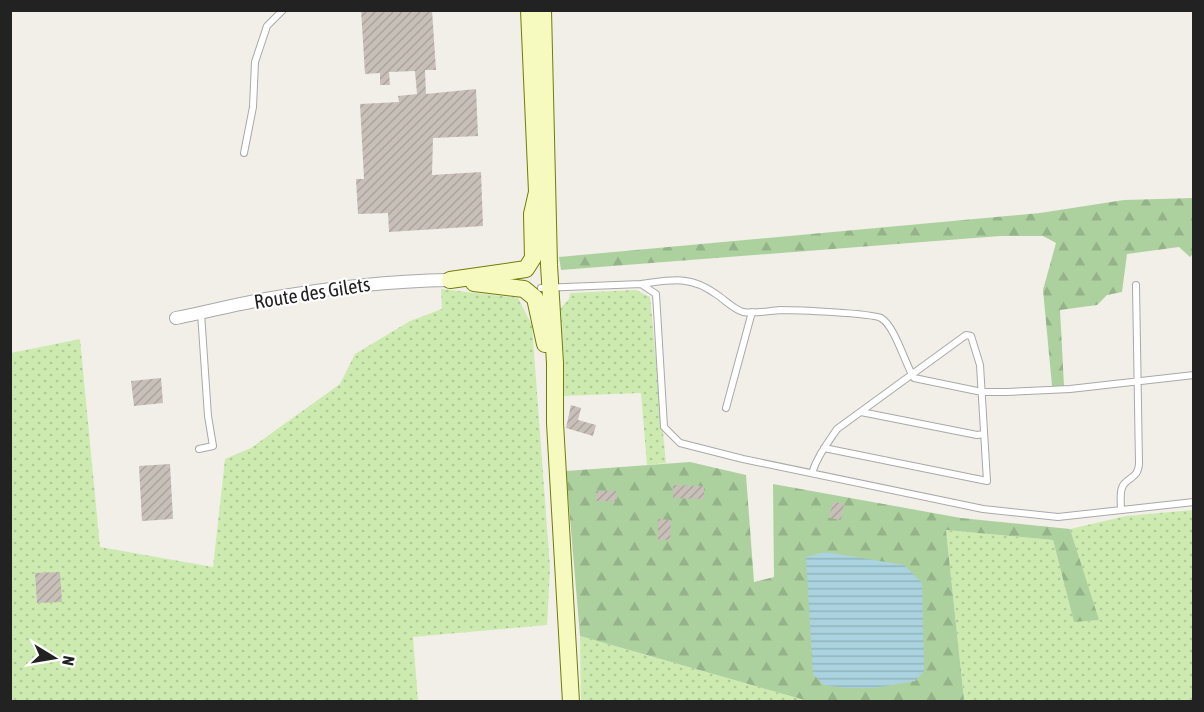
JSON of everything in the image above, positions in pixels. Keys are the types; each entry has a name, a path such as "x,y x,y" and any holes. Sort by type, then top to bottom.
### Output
{"main road":[{"path":"529,10 537,192 555,363 555,423 571,702"},
{"path":"543,10 545,344 555,423"},
{"name":"Route des Gilets","path":"450,280 526,269 533,258 532,214 537,192"},
{"name":"Route des Gilets","path":"450,280 546,284"},
{"name":"Route des Gilets","path":"450,280 524,290 536,298 545,344"}],"street":[{"name":"Route des Gilets","path":"176,318 264,299 328,289 405,280 450,280"}],"lane":[{"path":"244,153 253,108 255,62 267,26 283,10"},
{"path":"546,284 641,284 673,280 697,282 736,309 752,312 782,310 880,317 890,326 914,378 982,392 1070,389 1194,375"},
{"path":"641,284 657,294 664,427 680,443 983,509 1058,517 1194,502"},
{"path":"1121,510 1122,488 1139,471 1136,285"},
{"path":"726,408 752,312"},
{"path":"199,449 213,446 208,416 201,314"},
{"path":"812,473 815,462 824,448 837,429 966,335 971,336 980,365 987,481 824,448"},
{"path":"861,412 977,435 984,434"}],"green space":[{"path":"1193,198 1193,254 1190,257 1179,247 1127,254 1122,292 1107,295 1097,305 1060,310 1064,386 1052,386 1043,290 1056,243 1043,236 1000,236 561,270 559,257 1040,213 1124,200"},
{"path":"441,289 518,298 532,325 550,568 547,625 413,637 418,701 11,702 11,353 80,339 100,547 213,567 225,459 251,448 340,384 355,354 410,321 442,309"},
{"path":"636,290 650,297 666,463 647,465 641,393 563,396 558,311 569,299 570,293"},
{"path":"690,462 746,475 754,582 774,577 773,484 961,518 1070,529 1099,620 1074,622 1053,540 946,530 964,699 960,702 808,701 580,636 566,471"},
{"path":"1193,510 1193,701 960,701 964,699 946,530 1053,540 1074,621 1098,620 1070,529 1126,516"},
{"path":"580,636 808,701 581,701"}],"water":[{"path":"825,552 904,565 922,583 924,671 915,681 874,688 845,688 824,685 813,674 806,557"}],"building":[{"path":"361,10 432,10 436,70 425,70 426,94 476,89 478,136 433,138 432,175 481,172 483,226 389,232 388,213 358,214 356,179 364,179 360,104 399,102 398,96 417,94 415,71 389,72 390,85 380,85 380,73 365,74"},
{"path":"161,378 163,403 134,406 131,381"},
{"path":"571,405 581,408 578,420 596,425 593,436 566,428"},
{"path":"170,464 173,519 142,521 139,466"},
{"path":"673,485 704,486 704,499 673,498"},
{"path":"596,491 616,491 616,501 596,501"},
{"path":"833,502 844,504 841,520 829,518"},
{"path":"658,519 671,520 670,540 658,540"},
{"path":"60,572 62,602 37,603 35,573"}]}
